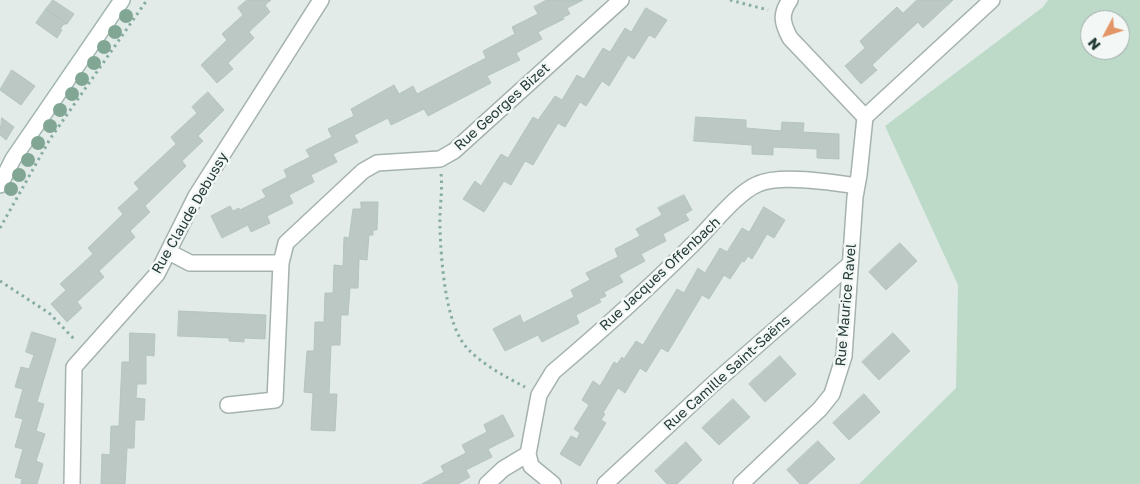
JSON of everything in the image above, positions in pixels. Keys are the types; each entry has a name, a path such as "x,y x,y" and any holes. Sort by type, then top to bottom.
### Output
{"street":[{"path":"0,184 13,159 122,0"},
{"name":"Rue Claude Debussy","path":"72,484 74,367 156,274 169,252 196,196 321,0"},
{"name":"Rue Georges Bizet","path":"228,405 275,400 281,263 286,243 363,171 377,163 440,159 454,151 620,0"},
{"path":"786,7 784,26 790,38 865,117 992,0"},
{"name":"Rue Maurice Ravel","path":"741,484 820,409 832,394 844,356 856,186 860,175 865,117"},
{"name":"Rue Jacques Offenbach","path":"528,454 539,395 552,372 690,247 745,192 758,184 774,180 856,186"},
{"path":"169,252 190,263 281,263"},
{"name":"Rue Camille Saint-Saëns","path":"605,484 706,390 850,264"},
{"path":"487,484 503,469 528,454 530,466 553,484"}],"path":[{"path":"0,228 50,139 146,0"},
{"path":"730,0 786,7"},
{"path":"440,159 440,229 443,265 452,317 460,337 467,349 539,395"},
{"path":"0,281 49,313 87,352"}],"green space":[{"path":"1048,0 1140,0 1140,484 859,484 956,388 958,285 885,126 1043,7"}],"building":[{"path":"53,0 74,14 67,24 46,9"},
{"path":"247,0 271,0 265,5 270,12 249,32 254,38 228,63 233,69 217,83 201,65 227,40 222,34 243,15 238,8"},
{"path":"547,0 583,0 567,8 570,14 563,17 564,19 538,32 542,39 516,53 520,60 487,76 491,83 428,116 424,109 391,125 388,118 354,135 358,142 333,154 337,162 311,175 314,182 289,195 293,203 267,216 270,223 251,232 248,225 222,238 211,216 230,206 233,211 239,208 240,210 266,197 262,190 287,177 284,170 310,157 306,150 332,137 328,129 354,116 351,109 394,85 399,94 413,86 417,94 486,58 483,51 515,34 512,27 538,14 534,7"},
{"path":"917,0 953,0 923,28 918,22 872,65 877,70 861,84 845,66 865,48 860,41 897,7 903,13"},
{"path":"646,8 667,20 655,38 649,35 634,59 628,55 609,86 602,81 586,106 580,102 565,127 558,123 533,165 525,161 511,185 504,181 484,212 463,199 475,181 481,186 501,154 508,158 533,117 538,120 555,96 562,100 577,75 584,79 603,48 610,52 625,28 631,32"},
{"path":"46,9 67,24 64,24 60,29 62,30 57,38 36,23"},
{"path":"12,70 35,86 21,105 0,90"},
{"path":"208,92 224,110 198,136 203,141 182,161 186,166 145,206 150,212 130,231 135,237 99,271 104,277 77,302 82,308 67,322 51,304 66,290 60,284 93,254 88,248 123,214 118,208 139,189 134,183 176,144 171,137 197,113 192,107"},
{"path":"696,117 746,120 746,128 781,131 782,122 804,123 803,132 839,134 839,159 817,158 817,149 773,147 773,155 752,154 752,145 694,141"},
{"path":"2,118 14,127 6,140 0,135"},
{"path":"684,195 692,210 685,214 689,220 663,234 666,241 641,254 645,261 619,275 623,282 604,292 606,296 599,299 601,302 576,315 579,323 542,342 538,335 505,351 493,329 520,315 523,323 574,297 571,290 590,280 586,273 618,257 615,249 640,236 636,229 662,215 658,208"},
{"path":"361,202 378,202 377,230 373,230 373,235 369,235 367,260 359,259 358,288 350,288 348,315 341,315 340,345 331,345 329,394 337,394 335,431 311,430 313,393 304,392 307,351 314,351 315,322 324,322 325,293 333,293 334,265 343,266 344,237 349,238 353,209 361,209"},
{"path":"764,207 785,220 774,238 767,234 752,259 748,256 744,262 742,261 730,279 724,275 709,299 702,295 668,352 661,348 646,372 640,368 625,393 618,388 603,413 605,414 601,420 606,423 580,466 560,454 571,436 577,439 580,433 574,429 589,405 582,400 593,381 600,386 614,362 617,364 622,357 624,359 636,341 643,345 677,289 684,293 698,268 705,273 720,248 727,252 742,228 749,232"},
{"path":"900,243 917,261 886,290 869,272"},
{"path":"179,311 266,315 265,339 244,338 244,342 229,341 229,338 178,336"},
{"path":"32,332 56,339 37,402 44,404 36,431 45,434 36,461 43,464 37,484 21,484 22,479 15,477 23,449 15,447 23,419 15,417 23,389 15,387 21,367 29,369 34,355 26,352"},
{"path":"130,333 155,334 154,356 146,355 146,384 137,384 136,398 145,399 144,420 135,420 134,448 127,448 125,484 101,484 102,454 110,455 111,426 119,426 122,362 129,362"},
{"path":"893,333 910,351 879,380 862,362"},
{"path":"780,356 796,374 765,402 749,384"},
{"path":"864,394 880,412 849,440 833,423"},
{"path":"733,399 750,417 719,445 702,428"},
{"path":"503,415 514,436 488,449 492,457 466,470 470,477 458,484 422,484 444,472 441,466 466,453 462,445 487,432 484,425"},
{"path":"818,441 835,459 807,484 800,484 787,470"},
{"path":"686,442 702,460 677,484 667,484 655,471"}]}
